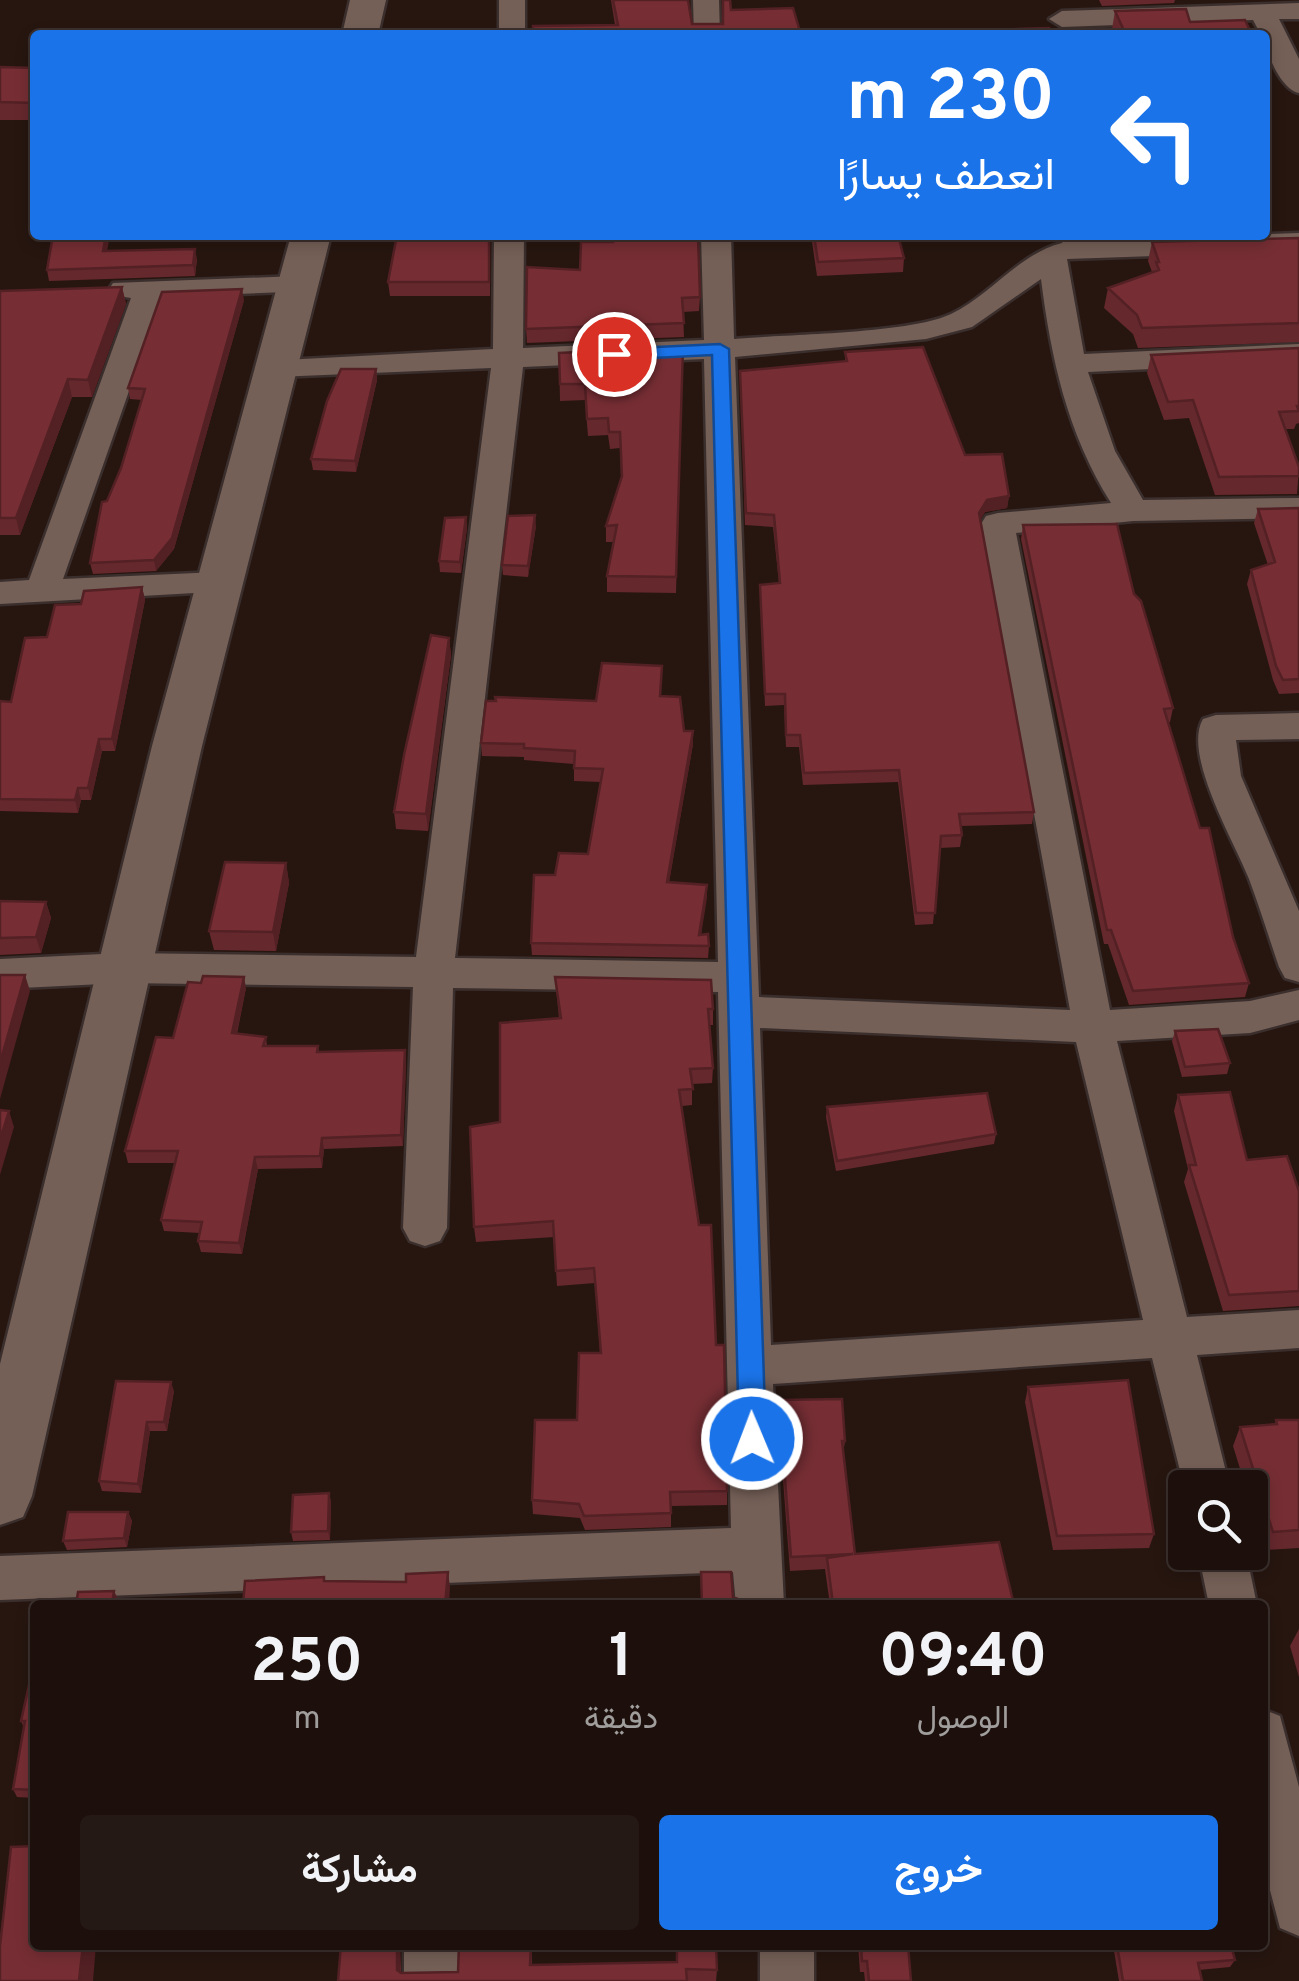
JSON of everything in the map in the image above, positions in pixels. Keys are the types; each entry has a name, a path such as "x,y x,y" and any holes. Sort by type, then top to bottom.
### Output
{"street":[{"path":"361,30 368,0"},
{"path":"512,0 512,30"},
{"path":"706,0 707,30"},
{"path":"1061,18 1299,11"},
{"path":"1262,12 1299,85"},
{"path":"425,1228 434,969 508,360 509,240"},
{"path":"716,240 760,1600"},
{"path":"276,368 720,349 915,333 961,320 1068,246 1299,242"},
{"path":"1068,246 1068,364 1092,442 1133,511"},
{"path":"0,1496 218,583 305,260 150,288 94,291"},
{"path":"42,591 150,288"},
{"path":"1068,364 1299,353"},
{"path":"1203,1470 1093,1027 998,524 1133,511 1299,508"},
{"path":"0,592 218,583"},
{"path":"1299,726 1216,728 1223,776 1268,878 1299,966"},
{"path":"0,974 123,968 434,969 1093,1027 1250,1017 1299,1005"},
{"path":"751,1366 1299,1329"},
{"path":"0,1578 755,1549"},
{"path":"1226,1570 1233,1600"},
{"path":"1268,1759 1299,1908"},
{"path":"431,1950 431,1981"},
{"path":"787,1950 788,1981"}],"building":[{"path":"613,0 688,0 692,24 723,24 723,0 730,0 731,10 793,8 800,30 533,30 533,26 618,25"},
{"path":"1186,9 1190,22 1245,20 1250,30 1124,30 1115,11"},
{"path":"1049,28 1050,30 986,30"},
{"path":"0,67 30,68 30,103 0,102"},
{"path":"1299,238 1299,323 1142,328 1137,315 1108,288 1159,270 1152,242"},
{"path":"52,240 105,240 103,251 195,249 193,265 47,270"},
{"path":"396,240 489,240 489,282 388,282"},
{"path":"698,240 700,297 682,298 684,323 526,329 527,267 580,270 581,242"},
{"path":"815,240 899,240 904,258 818,262"},
{"path":"122,287 88,380 68,379 16,518 0,518 0,291"},
{"path":"242,289 172,538 154,560 90,563 102,502 107,501 121,468 145,389 128,388 162,292"},
{"path":"683,347 676,577 607,576 617,525 606,526 622,476 620,432 609,432 608,418 587,419 585,384 560,384 559,353"},
{"path":"923,347 965,455 1002,454 1009,496 987,500 979,513 1034,812 959,814 962,835 941,836 935,913 916,913 899,770 804,773 800,735 786,735 785,694 765,694 760,585 780,583 774,515 746,513 740,371 847,361 845,352"},
{"path":"1299,348 1299,411 1279,412 1299,476 1219,477 1193,400 1168,402 1151,355"},
{"path":"341,369 376,369 355,461 311,459 327,401"},
{"path":"1299,508 1299,679 1283,680 1251,570 1275,562 1258,509"},
{"path":"535,515 528,566 502,565 508,516"},
{"path":"466,517 460,562 439,561 445,518"},
{"path":"1117,524 1134,594 1141,601 1173,708 1164,709 1200,828 1209,828 1233,937 1249,983 1133,991 1111,930 1107,930 1023,525"},
{"path":"142,587 112,739 99,739 88,788 78,788 75,800 0,799 0,701 11,702 25,638 47,637 55,605 81,604 84,591"},
{"path":"431,635 449,638 426,814 394,812 404,755"},
{"path":"602,663 662,666 660,696 680,697 684,731 693,731 667,882 707,885 699,935 708,934 709,946 531,943 534,875 555,875 559,853 588,854 603,769 574,768 575,751 481,743 486,701 496,701 495,697 596,701"},
{"path":"225,862 286,863 273,932 209,931"},
{"path":"0,901 46,902 36,937 0,938"},
{"path":"0,975 25,975 0,1063"},
{"path":"203,976 244,977 232,1033 266,1037 263,1046 318,1046 317,1052 405,1050 401,1135 322,1138 320,1156 255,1157 239,1243 198,1241 202,1222 161,1220 178,1151 125,1151 156,1037 173,1038 188,982 201,983"},
{"path":"555,977 711,980 713,1009 708,1009 713,1068 690,1069 693,1089 679,1090 699,1225 711,1225 716,1345 724,1345 727,1491 670,1492 671,1513 584,1516 579,1504 532,1500 535,1420 577,1420 579,1353 601,1353 594,1268 556,1271 553,1221 474,1227 470,1127 500,1122 500,1023 561,1018"},
{"path":"1218,1029 1230,1063 1185,1067 1175,1031"},
{"path":"1230,1092 1247,1160 1287,1156 1299,1191 1299,1291 1229,1295 1189,1165 1196,1165 1178,1095"},
{"path":"987,1093 996,1134 837,1161 827,1107"},
{"path":"0,1110 9,1111 0,1140"},
{"path":"1128,1380 1154,1534 1057,1536 1028,1387"},
{"path":"116,1381 171,1382 164,1422 147,1422 138,1484 99,1481"},
{"path":"842,1399 842,1441 855,1554 999,1542 1013,1600 832,1600 827,1558 853,1554 791,1557 779,1400"},
{"path":"1276,1420 1299,1420 1299,1530 1273,1532 1268,1516 1268,1470 1254,1470 1240,1427 1277,1424"},
{"path":"329,1493 328,1531 291,1532 293,1495"},
{"path":"68,1512 128,1512 124,1538 63,1541"},
{"path":"448,1572 445,1600 243,1600 245,1581 324,1577 324,1581 406,1582 406,1574"},
{"path":"701,1572 731,1572 733,1597 740,1600 702,1600"},
{"path":"114,1591 113,1600 77,1600 78,1592"},
{"path":"30,1680 30,1790 13,1789 25,1721 21,1721"},
{"path":"30,1846 30,1950 82,1950 79,1981 0,1981 11,1847"},
{"path":"341,1950 397,1950 397,1970 401,1973 458,1972 459,1950 531,1950 530,1965 677,1962 677,1950 716,1950 717,1970 686,1969 687,1981 338,1981"},
{"path":"861,1950 908,1950 911,1981 869,1981 867,1961 862,1961"},
{"path":"1118,1950 1232,1950 1235,1960 1198,1963 1202,1981 1123,1981"}],"route":[{"path":"614,354 720,349 752,1439"}]}
